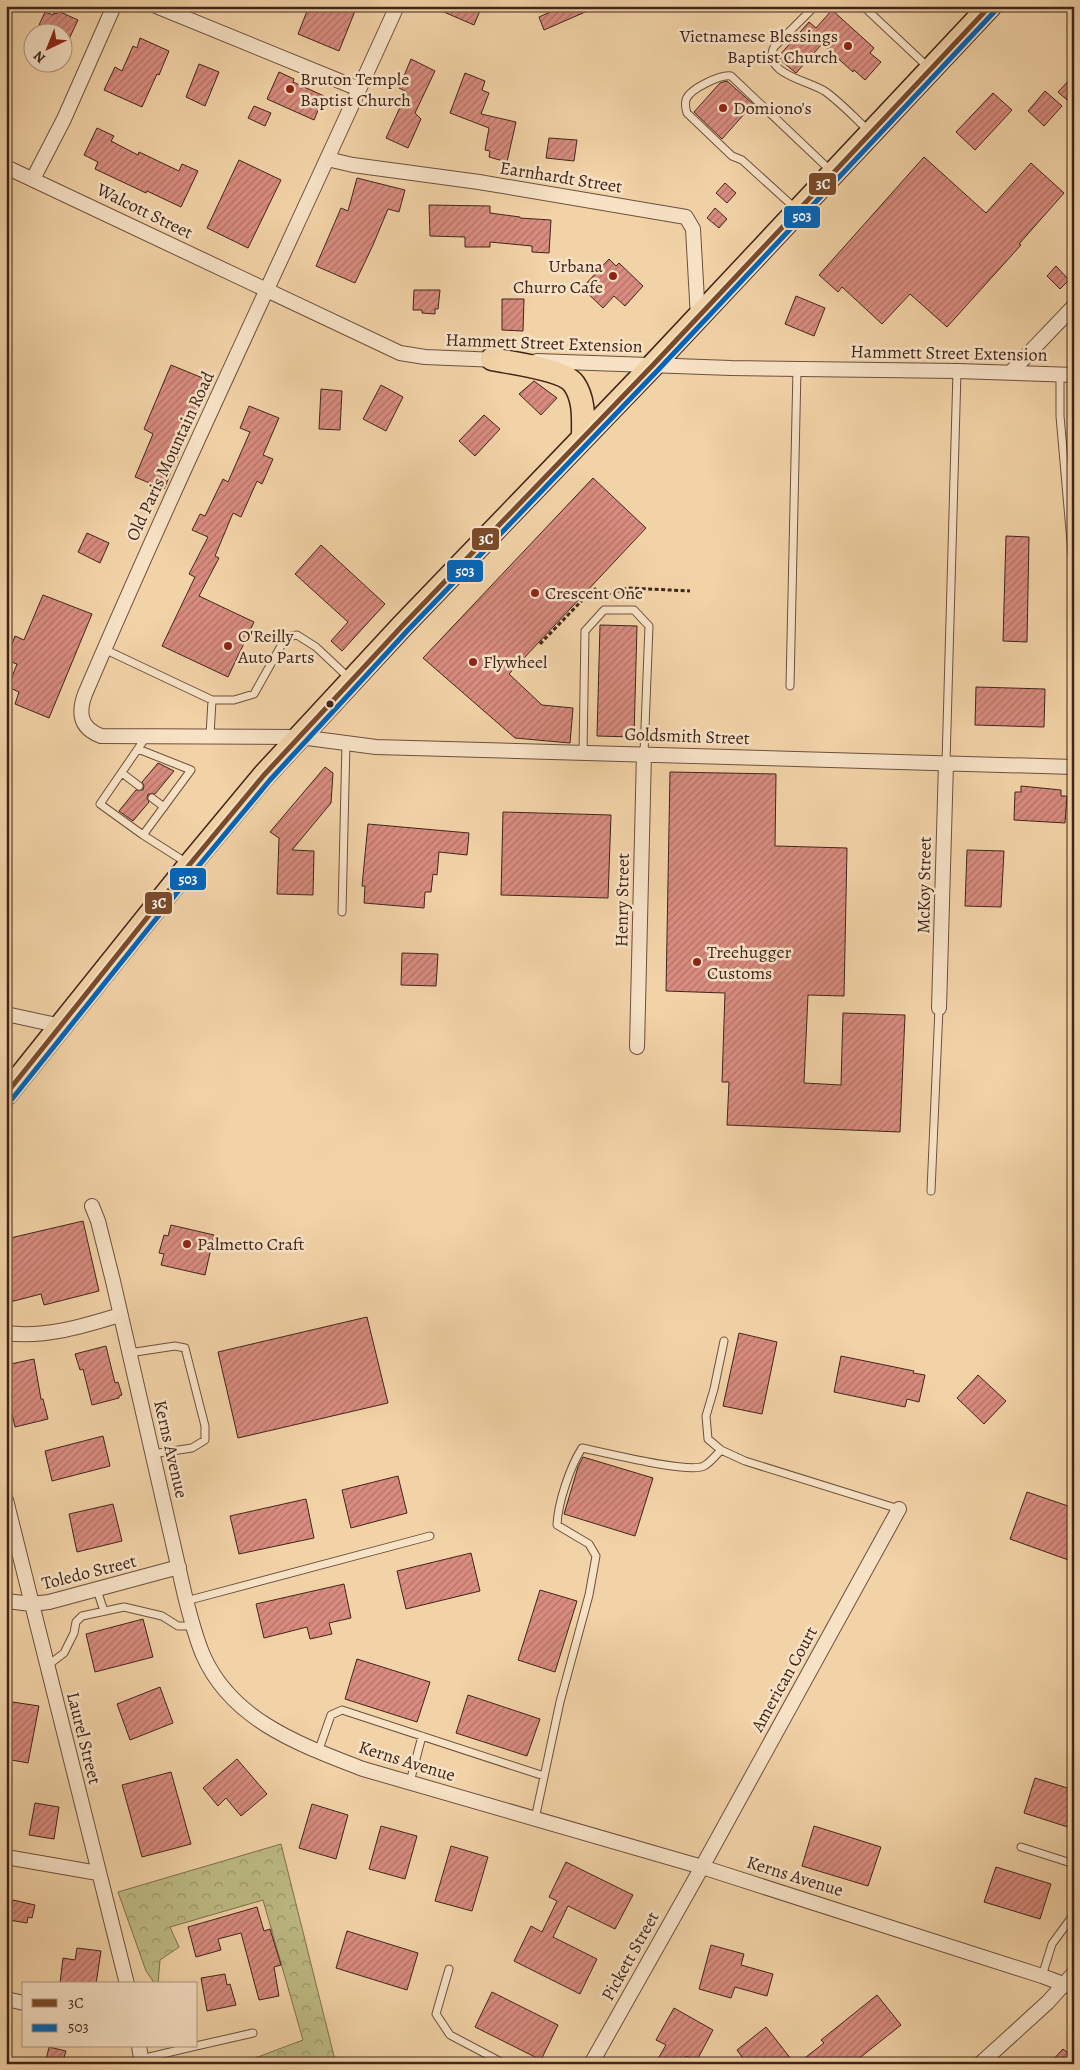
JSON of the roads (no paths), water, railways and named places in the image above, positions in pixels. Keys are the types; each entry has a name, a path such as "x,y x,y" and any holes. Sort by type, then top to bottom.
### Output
{"highway":[{"path":"6,1094 190,864 264,776 351,680 653,366 990,6"},
{"path":"492,359 559,374 574,382 583,409 583,438"}],"street":[{"path":"34,179 64,119 114,6"},
{"path":"156,6 359,89"},
{"name":"Old Paris Mountain Road","path":"300,737 101,736 94,733 84,722 81,706 104,649 197,438 268,291 397,6"},
{"name":"Earnhardt Street","path":"327,159 353,165 470,181 686,216 693,229 698,318"},
{"name":"Walcott Street","path":"6,166 268,291"},
{"name":"Hammett Street Extension","path":"268,291 400,353 425,357 653,366 1067,374"},
{"path":"1011,372 1074,306"},
{"name":"Goldsmith Street","path":"300,737 376,747 644,753 1074,767"},
{"name":"Henry Street","path":"637,1047 644,753"},
{"name":"McKoy Street","path":"939,1008 946,764"},
{"path":"6,1014 60,1026"},
{"name":"Kerns Avenue","path":"92,1206 100,1230 193,1626 203,1655 212,1671 224,1689 240,1707 277,1732 318,1752 363,1769 702,1867 1042,1976 1069,1987"},
{"path":"6,1333 46,1333 82,1327 120,1315"},
{"name":"Laurel Street","path":"6,1500 126,1982"},
{"name":"American Court","path":"702,1867 899,1509"},
{"name":"Toledo Street","path":"6,1601 32,1604 49,1602 179,1567"},
{"path":"6,1856 98,1874"},
{"name":"Pickett Street","path":"591,2064 702,1867"},
{"path":"980,2064 1069,1987 1074,1973"},
{"path":"6,1999 22,2002"}],"lane":[{"path":"815,6 774,47 771,54 772,61 792,78 826,91 871,133"},
{"path":"863,6 931,69"},
{"path":"798,211 742,160 732,156 725,150 686,113 686,100 692,91 724,75 731,76 833,173"},
{"path":"790,686 797,369"},
{"path":"946,764 957,371"},
{"path":"1067,374 1060,416 1074,576"},
{"path":"583,752 585,631 604,610 634,610 649,626 644,753"},
{"path":"104,649 212,700 234,700 254,694 286,637 297,635 316,647 351,680"},
{"path":"210,736 212,700"},
{"path":"147,736 100,804 190,864"},
{"path":"342,912 346,743"},
{"path":"138,749 190,770 143,834"},
{"path":"122,772 139,786"},
{"path":"152,798 164,807"},
{"path":"931,1191 939,1008"},
{"path":"724,1342 706,1416 708,1439 721,1450 745,1461 899,1509"},
{"path":"129,1353 175,1346 184,1348 205,1426 205,1440 192,1448 152,1454"},
{"path":"535,1819 560,1702 589,1595 596,1556 589,1544 557,1525 557,1512 576,1458 582,1448 656,1463 684,1467 703,1466 721,1450"},
{"path":"186,1601 430,1536"},
{"path":"97,1590 104,1611"},
{"path":"46,1666 64,1653 74,1633 76,1622 82,1616 124,1607 162,1616 178,1626 193,1626"},
{"path":"318,1752 331,1715 342,1710 544,1776"},
{"path":"410,1782 422,1736"},
{"path":"1021,1847 1074,1864"},
{"path":"1042,1976 1052,1944 1074,1914"},
{"path":"449,1969 436,2014 450,2035 505,2064"},
{"path":"198,2046 253,2032"},
{"path":"141,2056 185,2048"}],"place":[{"name":"Vietnamese Blessings Baptist Church","path":"848,46"},
{"name":"Bruton Temple Baptist Church","path":"290,89"},
{"name":"Domiono's","path":"723,108"},
{"name":"Urbana Churro Cafe","path":"613,276"},
{"name":"Crescent One","path":"535,593"},
{"name":"O'Reilly Auto Parts","path":"228,646"},
{"name":"Flywheel","path":"473,662"},
{"name":"Treehugger Customs","path":"697,962"},
{"name":"Palmetto Craft","path":"187,1244"}]}
